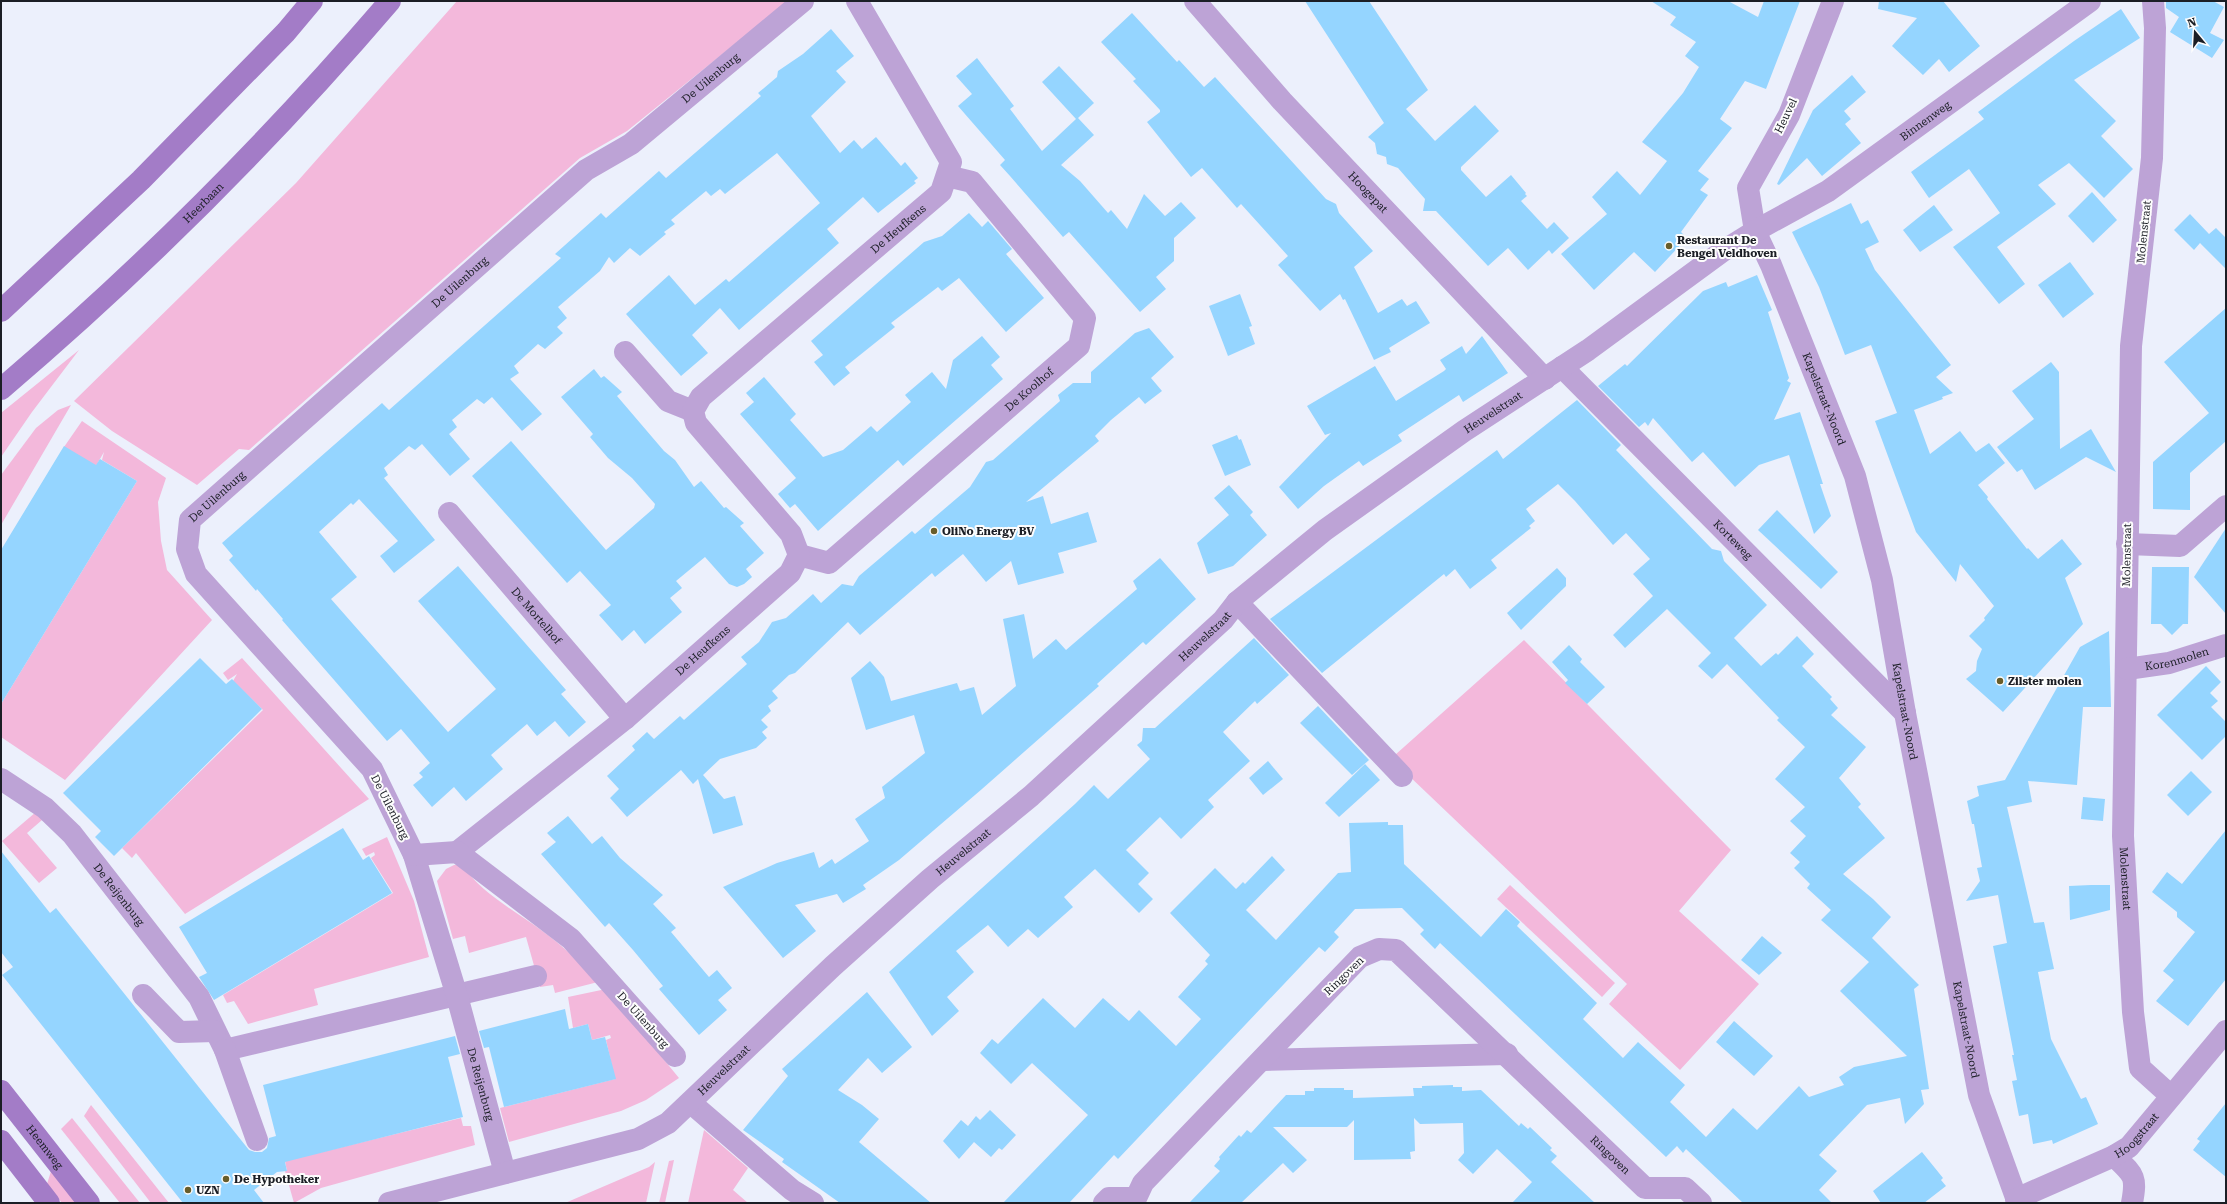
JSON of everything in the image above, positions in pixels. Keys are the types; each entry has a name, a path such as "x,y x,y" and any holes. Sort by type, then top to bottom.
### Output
{"main road":[{"path":"1,311 141,180 286,32 312,1"},
{"name":"Heerbaan","path":"1,389 69,331 186,222 335,66 390,1"},
{"name":"Heemweg","path":"1,1091 89,1203"},
{"path":"1,1142 49,1203"}],"street":[{"name":"De Uilenburg","path":"414,855 372,769 196,574 187,549 190,520 586,170 631,144 803,1"},
{"name":"De Heufkens","path":"694,411 701,397 941,192 951,162 857,1"},
{"name":"Hoogepat","path":"1195,1 1282,101 1553,373"},
{"name":"Heuvel","path":"1755,231 1748,188 1789,115 1833,1"},
{"name":"Binnenweg","path":"1755,231 1828,191 2090,1"},
{"name":"Molenstraat","path":"2153,1 2155,28 2152,158 2131,346 2123,836 2133,1012 2140,1068 2171,1096"},
{"name":"De Koolhof","path":"799,555 829,563 1079,346 1085,318 972,182 947,176"},
{"name":"Heuvelstraat","path":"389,1203 638,1139 668,1123 691,1103 833,966 930,878 1036,791 1223,620 1237,602 1325,530 1464,432 1553,373 1723,251 1755,231"},
{"name":"Kapelstraat-Noord","path":"1755,231 1771,265 1855,476 1882,580 1905,713 1978,1095 2017,1201"},
{"path":"625,352 668,400 694,411 696,423 791,534 799,555"},
{"name":"Korteweg","path":"1553,373 1905,713"},
{"path":"2127,544 2180,546 2226,506"},
{"name":"De Mortelhof","path":"449,513 625,719"},
{"name":"De Heufkens","path":"457,852 625,719 790,573 799,555"},
{"name":"Heuvelstraat","path":"1237,602 1402,776"},
{"name":"Korenmolen","path":"2126,669 2169,663 2226,645"},
{"name":"De Reijenburg","path":"1,779 45,808 72,834 199,997 224,1050 257,1140"},
{"name":"De Uilenburg","path":"457,852 571,939 675,1056"},
{"path":"414,855 457,852"},
{"name":"De Reijenburg","path":"414,855 457,996 505,1173"},
{"name":"Ringoven","path":"1104,1203 1109,1198 1137,1200 1143,1183 1360,958 1379,949 1396,950 1507,1054 1644,1195 1686,1188 1701,1203"},
{"path":"224,1050 457,996 536,976"},
{"path":"143,995 179,1032 215,1031"},
{"name":"Hoogstraat","path":"2017,1201 2114,1156 2129,1147 2171,1096 2223,1042"},
{"path":"1262,1060 1507,1054"},
{"name":"Heuvelstraat","path":"691,1103 792,1190 813,1203"},
{"path":"2114,1156 2128,1169 2136,1183 2132,1203"}],"shaded area":[{"path":"457,1 788,1 627,131 580,158 249,450 239,449 197,485 112,431 74,401 296,183"},
{"path":"79,350 32,412 1,457 1,413"},
{"path":"71,405 1,525 1,475 36,428 58,410"},
{"path":"82,421 166,478 158,502 161,541 167,570 212,620 65,780 1,737 1,704 137,481 102,460 104,452 93,471 64,447"},
{"path":"1524,640 1731,850 1679,911 1759,984 1680,1070 1609,1004 1627,984 1407,774 1395,755"},
{"path":"242,658 369,799 185,914 136,853 132,858 122,848 263,710 233,681 237,674 228,680 223,673"},
{"path":"36,812 42,820 27,833 57,868 39,883 2,841"},
{"path":"387,837 414,901 429,957 314,989 318,1005 248,1024 234,1001 227,1003 223,995 393,893 371,858 375,855 374,852 366,856 362,849"},
{"path":"454,865 463,865 470,875 488,893 556,942 578,961 598,982 555,993 553,985 540,987 526,937 469,953 465,936 453,939 437,881 446,869"},
{"path":"1510,885 1615,983 1602,997 1497,899"},
{"path":"606,989 679,1078 646,1100 621,1111 509,1142 500,1108 615,1079 606,1040 611,1038 610,1035 592,1040 588,1024 573,1028 568,997"},
{"path":"91,1105 169,1203 151,1203 84,1116"},
{"path":"72,1118 140,1203 120,1203 61,1129"},
{"path":"461,1118 463,1126 471,1126 475,1145 321,1188 294,1203 285,1171 287,1171 285,1161"},
{"path":"704,1130 748,1168 733,1190 748,1203 688,1203"},
{"path":"674,1160 665,1203 659,1203 669,1161"},
{"path":"655,1162 646,1203 565,1203 649,1167"},
{"path":"52,1168 81,1203 62,1203 47,1184"}],"building":[{"path":"1305,1 1369,1 1428,90 1406,109 1435,141 1475,105 1499,131 1461,167 1461,170 1486,197 1511,175 1526,193 1525,194 1527,196 1521,201 1547,229 1554,222 1569,238 1552,254 1549,250 1528,270 1508,248 1488,266 1436,211 1423,211 1425,199 1398,168 1387,164 1386,157 1377,154 1375,143 1368,137 1384,123"},
{"path":"1651,1 1728,1 1758,17 1764,1 1800,1 1766,89 1745,81 1720,119 1732,128 1698,171 1709,179 1700,190 1708,195 1681,232 1687,238 1655,272 1634,252 1594,290 1561,254 1607,214 1592,197 1617,171 1640,195 1667,161 1642,142 1683,93 1699,67 1685,56 1696,42 1670,25 1676,17"},
{"path":"1879,1 1943,1 1980,46 1949,72 1939,59 1923,75 1892,46 1917,18 1878,9"},
{"path":"2166,1 2213,1 2224,7 2210,33 2224,40 2212,58 2170,32 2179,17 2166,8"},
{"path":"2121,9 2140,38 2074,80 2116,121 2101,136 2133,169 2104,198 2069,163 2038,185 2056,204 1997,247 2025,284 1999,304 1953,247 2000,213 1969,169 1929,198 1911,172 1984,119 1978,112 2074,41"},
{"path":"1132,13 1177,62 1179,60 1204,87 1215,77 1326,199 1336,204 1339,213 1373,251 1354,267 1378,313 1402,299 1407,306 1416,301 1430,323 1389,348 1391,352 1374,360 1345,299 1343,300 1340,294 1320,311 1278,265 1288,256 1241,204 1237,208 1202,168 1191,177 1147,122 1160,112 1160,110 1133,81 1136,79 1101,42"},
{"path":"831,29 854,56 836,71 846,82 811,116 840,153 854,140 862,149 876,137 901,166 905,162 918,178 914,181 916,183 878,213 863,197 827,229 839,243 739,330 720,308 692,335 708,353 681,376 626,314 669,275 695,305 726,279 729,282 820,203 777,153 725,194 720,189 711,196 706,191 671,220 675,224 664,232 666,234 640,256 630,248 614,263 609,257 600,271 558,307 567,318 557,327 563,333 545,349 538,344 514,366 519,373 510,379 542,414 522,431 492,397 484,404 477,399 452,420 457,427 449,434 470,459 450,476 422,444 415,450 409,446 384,468 388,475 384,478 435,540 394,573 380,556 398,541 359,499 353,505 351,503 319,532 357,577 331,599 448,732 496,689 418,601 458,566 566,690 561,694 586,722 569,737 555,721 537,736 527,724 491,755 503,769 466,801 454,787 432,807 413,785 423,777 419,773 430,763 401,729 387,741 257,589 256,591 229,560 233,556 222,543 382,403 389,410 561,258 555,254 601,213 606,218 659,171 666,178 761,96 758,93 777,77 778,71 803,54"},
{"path":"977,58 1014,106 1010,109 1042,151 1076,119 1042,82 1059,66 1094,103 1078,118 1094,135 1061,165 1080,181 1108,213 1111,210 1127,229 1144,194 1165,216 1181,202 1196,218 1174,238 1174,261 1156,277 1166,289 1140,312 1069,232 1063,237 1000,165 1005,160 958,106 972,94 956,76"},
{"path":"1852,75 1866,92 1844,111 1851,119 1845,124 1861,143 1822,176 1807,158 1779,185 1777,184 1813,110"},
{"path":"2092,192 2117,220 2093,243 2068,216"},
{"path":"1851,203 1861,224 1868,220 1879,242 1865,249 1875,270 1951,365 1936,377 1953,393 1942,397 1943,399 1914,410 1930,454 1960,431 1976,452 1989,443 2005,463 1978,485 1988,497 1987,499 2027,549 2028,548 2038,559 2062,539 2082,564 2065,578 2083,624 2003,712 1966,679 1976,671 1977,661 1982,649 1969,636 1985,620 1984,618 1994,606 1960,564 1956,582 1916,532 1875,421 1897,413 1871,345 1845,355 1819,287 1792,232"},
{"path":"1934,205 1953,230 1920,252 1903,230"},
{"path":"969,213 982,227 988,221 1012,249 1006,254 1044,298 1006,332 959,278 942,291 938,287 891,323 895,327 845,367 850,373 834,386 814,362 823,355 811,341 924,242 942,236"},
{"path":"2190,214 2209,234 2216,228 2226,238 2226,269 2200,243 2194,250 2174,230"},
{"path":"2070,262 2094,294 2063,318 2038,285"},
{"path":"1757,275 1772,310 1768,312 1789,378 1787,381 1791,383 1774,420 1800,412 1823,484 1820,484 1831,516 1814,534 1789,455 1759,465 1735,487 1703,452 1692,462 1653,418 1648,426 1645,422 1639,427 1598,386 1625,364 1627,366 1703,291 1726,282 1728,287"},
{"path":"1240,294 1252,326 1249,327 1255,344 1228,356 1209,306"},
{"path":"2226,308 2226,441 2190,473 2190,510 2153,509 2153,462 2209,413 2164,362"},
{"path":"1149,328 1174,357 1151,378 1162,391 1145,404 1139,397 1111,420 1095,436 1099,441 1026,502 1043,496 1051,524 1088,512 1097,542 1058,553 1064,573 1018,585 1011,561 986,582 963,554 935,577 932,573 860,635 848,622 795,673 789,675 772,691 778,698 768,706 771,711 761,720 768,727 762,732 767,738 756,748 720,759 703,775 724,799 735,796 743,825 713,834 698,779 693,784 681,770 627,817 610,798 619,789 607,776 635,750 632,746 647,732 654,739 680,716 684,720 747,664 741,657 759,642 772,622 786,618 813,594 821,603 842,584 853,586 859,576 912,531 915,534 970,487 986,462 993,460 1060,401 1058,395 1073,383 1091,383 1091,372 1135,333"},
{"path":"982,336 1000,357 991,365 1003,379 903,466 898,460 818,531 795,504 790,508 778,494 796,478 740,414 754,402 746,393 764,377 796,414 790,420 823,457 843,450 871,426 877,432 911,402 905,395 932,372 946,389 953,360"},
{"path":"1482,336 1508,373 1463,402 1459,395 1398,435 1402,441 1363,466 1359,461 1324,486 1298,509 1279,487 1331,433 1325,435 1307,406 1375,366 1396,401 1444,371 1446,369 1440,360 1462,346 1466,354"},
{"path":"2051,362 2059,372 2060,449 2091,429 2116,472 2086,457 2035,490 2022,469 2017,472 1997,447 2034,419 2012,391"},
{"path":"594,369 601,378 604,376 622,392 617,396 664,451 675,460 694,487 701,481 724,508 726,507 744,523 740,526 764,553 746,569 752,577 744,584 737,587 729,584 705,557 676,581 682,588 670,598 682,612 645,644 634,630 622,641 599,615 611,605 580,571 567,583 472,476 511,441 606,550 654,508 655,504 632,478 608,458 590,437 593,434 561,397"},
{"path":"1577,400 1621,445 1616,450 1712,549 1721,551 1724,561 1767,605 1734,638 1761,666 1776,653 1778,655 1797,636 1814,654 1802,666 1832,697 1830,699 1838,708 1831,715 1866,747 1839,778 1861,804 1858,807 1885,838 1843,874 1873,899 1891,917 1872,938 1919,985 1914,989 1929,1089 1921,1090 1924,1104 1905,1124 1900,1098 1867,1105 1819,1155 1837,1171 1819,1190 1832,1203 1743,1203 1686,1149 1683,1153 1677,1146 1666,1157 1440,943 1435,949 1420,934 1424,930 1402,908 1355,909 1334,932 1339,937 1325,952 1319,947 1118,1159 1114,1155 1069,1203 1003,1203 1088,1115 1032,1063 1011,1084 980,1053 992,1039 998,1044 1043,998 1075,1028 1103,998 1129,1021 1139,1010 1176,1046 1201,1019 1178,997 1208,964 1205,961 1210,955 1170,913 1215,868 1236,889 1243,882 1245,884 1272,856 1285,870 1246,910 1276,940 1338,873 1351,872 1349,823 1388,822 1388,825 1403,825 1404,864 1481,937 1506,909 1520,922 1517,926 1597,1003 1583,1019 1623,1058 1638,1042 1685,1085 1670,1102 1706,1137 1733,1108 1757,1130 1799,1086 1809,1097 1844,1085 1839,1077 1854,1067 1907,1056 1840,991 1869,962 1821,920 1831,910 1807,888 1810,884 1794,868 1800,862 1790,853 1806,836 1790,821 1805,807 1775,779 1805,747 1777,720 1779,718 1727,664 1712,679 1698,666 1711,653 1667,609 1625,648 1613,635 1653,596 1633,574 1650,559 1626,533 1613,545 1575,501 1558,484 1526,509 1535,521 1529,526 1531,528 1491,560 1497,568 1470,589 1455,569 1446,577 1444,574 1322,673 1270,619 1497,450 1503,459"},
{"path":"1237,435 1239,440 1241,439 1251,465 1225,476 1212,445"},
{"path":"64,446 96,465 100,459 137,481 1,704 1,550"},
{"path":"1229,485 1253,512 1250,515 1267,535 1233,566 1208,574 1197,543 1229,515 1214,498"},
{"path":"1777,510 1838,572 1821,589 1758,530"},
{"path":"2226,528 2226,614 2194,577"},
{"path":"1160,558 1196,599 1146,645 1143,642 1097,684 1099,686 982,789 899,860 863,885 866,889 843,903 837,894 795,905 816,931 783,958 723,887 777,863 814,852 819,868 832,859 835,864 869,841 855,819 885,798 882,787 925,753 914,715 866,730 851,678 870,661 884,677 891,701 957,683 960,691 974,687 982,715 1016,686 1003,619 1024,614 1033,659 1056,639 1066,650 1137,589 1133,581"},
{"path":"2152,567 2189,567 2188,624 2183,624 2172,635 2161,624 2151,624"},
{"path":"1557,568 1566,578 1566,586 1521,630 1507,613"},
{"path":"2109,631 2111,707 2083,707 2077,785 2028,781 2032,802 2007,807 2034,923 2044,922 2054,969 2038,972 2051,1039 2081,1099 2086,1097 2098,1124 2053,1144 2052,1140 2033,1144 2028,1114 2019,1116 2012,1081 2017,1080 2012,1055 2014,1055 1993,946 2007,943 1998,895 1966,901 1980,881 1977,868 1982,867 1974,824 1972,824 1967,801 1979,796 1977,786 2005,780 2080,647"},
{"path":"1254,638 1289,675 1257,704 1255,701 1223,732 1250,761 1208,800 1214,807 1181,839 1160,817 1126,850 1149,873 1138,884 1153,899 1139,913 1095,869 1064,897 1073,907 1038,938 1028,929 1008,947 988,925 956,951 974,972 947,997 959,1011 932,1036 889,972 1075,804 1094,785 1108,799 1150,759 1137,745 1142,741 1143,728 1155,728"},
{"path":"1569,645 1582,659 1580,662 1605,687 1587,704 1565,683 1568,680 1552,662"},
{"path":"200,658 226,684 232,679 262,709 114,856 95,837 101,831 63,793"},
{"path":"2206,666 2221,682 2210,693 2218,701 2211,707 2226,722 2226,736 2202,760 2157,715"},
{"path":"1318,706 1369,760 1352,775 1300,723"},
{"path":"1268,761 1283,779 1263,795 1249,778"},
{"path":"1365,764 1380,780 1339,817 1325,803"},
{"path":"2191,771 2212,792 2188,816 2167,795"},
{"path":"2083,797 2105,799 2103,821 2081,819"},
{"path":"568,816 592,844 602,836 620,858 663,895 653,904 676,928 671,932 709,977 717,970 732,988 718,1000 727,1010 699,1035 659,989 663,986 633,950 609,923 605,927 541,854 556,842 547,833"},
{"path":"343,828 363,860 369,856 392,893 214,1000 199,977 207,973 179,927"},
{"path":"2226,830 2226,979 2188,1026 2156,1001 2174,980 2163,971 2195,932 2177,917 2177,912 2152,892 2167,872 2182,884"},
{"path":"1,851 50,913 56,908 249,1150 262,1152 267,1148 269,1138 276,1136 263,1085 455,1036 460,1054 448,1057 463,1117 285,1162 287,1171 277,1172 254,1190 264,1203 183,1203 2,975 13,967 1,952"},
{"path":"2110,885 2110,910 2070,920 2069,886"},
{"path":"1762,936 1782,953 1759,975 1741,960"},
{"path":"867,992 912,1047 882,1073 868,1058 838,1090 862,1105 879,1119 859,1142 931,1203 840,1203 782,1162 784,1159 743,1130 788,1076 782,1069"},
{"path":"565,1009 569,1029 588,1024 592,1040 605,1037 616,1079 504,1107 489,1047 484,1048 479,1031"},
{"path":"1734,1021 1773,1056 1754,1076 1716,1042"},
{"path":"1453,1085 1453,1087 1462,1087 1462,1091 1481,1090 1519,1126 1521,1123 1528,1129 1530,1127 1552,1148 1550,1150 1557,1156 1551,1162 1595,1203 1512,1203 1532,1182 1497,1149 1473,1174 1458,1160 1464,1153 1463,1123 1420,1124 1414,1118 1415,1151 1410,1152 1411,1159 1354,1160 1354,1120 1347,1127 1273,1127 1307,1160 1293,1173 1283,1163 1241,1203 1189,1203 1220,1171 1214,1166 1220,1159 1219,1157 1239,1135 1241,1137 1247,1130 1251,1133 1286,1095 1305,1095 1305,1091 1314,1091 1314,1088 1344,1088 1344,1090 1353,1090 1353,1098 1414,1096 1413,1088 1422,1088 1422,1086"},
{"path":"2226,1103 2226,1177 2193,1150 2200,1141 2197,1139"},
{"path":"990,1110 1016,1135 1002,1150 999,1148 991,1157 974,1142 959,1159 943,1141 961,1120 968,1126 976,1116 980,1120"},
{"path":"1922,1152 1943,1178 1941,1180 1946,1186 1924,1203 1881,1203 1873,1191"}],"place":[{"name":"Restaurant De Bengel Veldhoven","path":"1669,246"},
{"name":"OliNo Energy BV","path":"934,531"},
{"name":"Zilster molen","path":"2000,681"},
{"name":"De Hypotheker","path":"226,1179"},
{"name":"UZN","path":"188,1190"}]}
